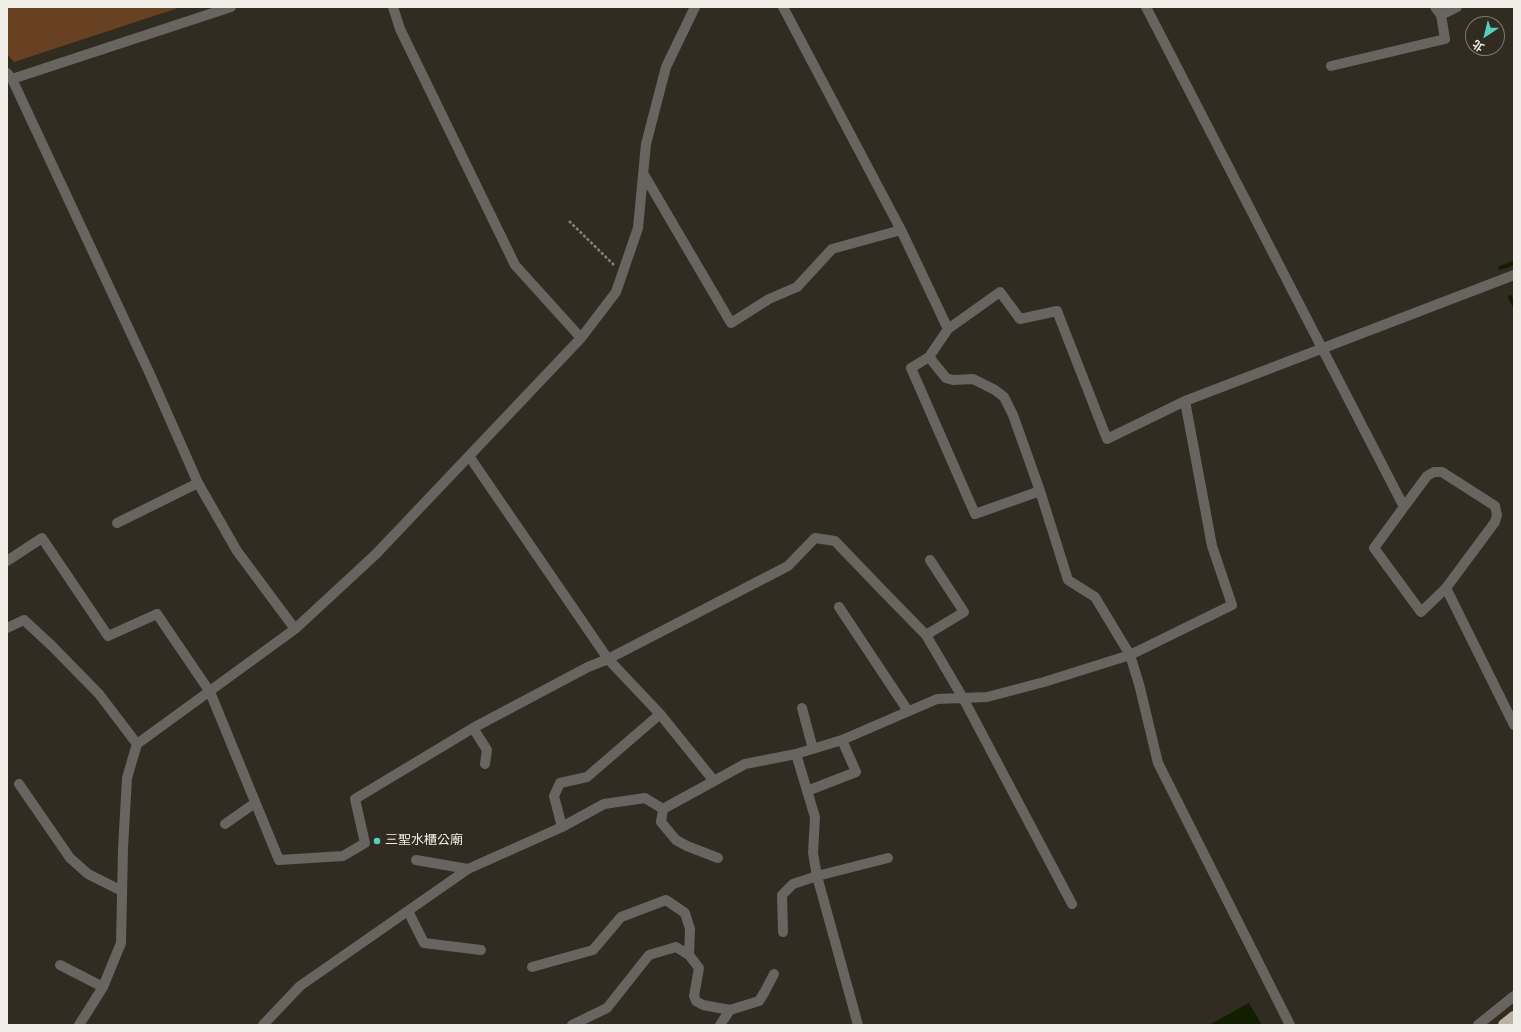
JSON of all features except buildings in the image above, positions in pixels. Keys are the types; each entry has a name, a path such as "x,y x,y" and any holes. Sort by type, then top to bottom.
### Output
{"highway":[{"path":"1504,1025 1514,1017"}],"street":[{"path":"231,7 9,76 148,372 198,483 237,551 295,629"},
{"path":"393,7 400,29 515,265 581,338"},
{"path":"79,1025 103,987 121,943 123,848 127,778 137,744 295,629 376,554 581,338 616,292 638,228 646,144 666,67 695,7"},
{"path":"783,7 901,230 948,330"},
{"path":"1146,7 1404,506"},
{"path":"1331,66 1445,39 1438,11 1457,7"},
{"path":"643,173 731,324 769,299 797,287 832,249 901,230"},
{"path":"1040,491 975,514 911,368 929,357 948,330 1000,292 1020,319 1058,311 1107,439 1185,401 1514,275"},
{"path":"929,357 946,378 953,380 973,379 995,390 1004,397 1013,415 1040,491 1068,580 1095,597 1130,655 1158,764 1290,1025"},
{"path":"663,809 745,764 796,754 842,740 937,699 987,697 1044,682 1130,655 1232,605 1212,546 1185,401"},
{"path":"469,456 608,658 660,714 714,781"},
{"path":"1434,472 1442,472 1495,506 1497,515 1495,522 1446,588 1421,612 1374,548 1404,506 1427,476 1434,472"},
{"path":"117,523 198,483"},
{"path":"7,561 42,538 108,636 157,614 210,692 279,860 343,856 365,843 355,799 474,728 588,666 608,658 788,566 815,538 835,541 926,635 963,698 1072,904"},
{"path":"926,635 964,612 930,560"},
{"path":"1446,588 1514,725"},
{"path":"839,607 908,711"},
{"path":"7,628 24,620 100,694 137,744"},
{"path":"802,708 813,749"},
{"path":"562,827 554,796 560,783 587,777 660,714"},
{"path":"474,728 487,750 486,764"},
{"path":"807,791 856,772 842,740"},
{"path":"796,754 815,817 813,853 818,876 858,1025"},
{"path":"19,784 70,858 88,874 122,891"},
{"path":"263,1025 300,986 468,869 562,827 604,804 645,798 663,809"},
{"path":"225,824 255,802"},
{"path":"663,809 661,822 676,840 718,858"},
{"path":"783,932 782,895 793,884 888,858"},
{"path":"416,860 468,869"},
{"path":"532,967 593,950 621,917 666,900 685,913 690,929 689,955"},
{"path":"408,910 424,943 482,950"},
{"path":"572,1025 607,1008 649,955 676,947 689,955 699,968 694,996 696,1001 703,1005 730,1010 759,1001 774,974"},
{"path":"60,965 103,987"},
{"path":"1478,1025 1514,996"},
{"path":"720,1025 730,1010"}],"path":[{"path":"569,220 622,275"}],"shaded area":[{"path":"7,7 181,7 14,62 7,54"},
{"path":"1249,1003 1262,1025 1209,1025"}],"waterway":[{"path":"1500,268 1514,263"},
{"path":"1510,297 1514,305"}],"place":[{"name":"三聖水櫃公廟","path":"377,841"}]}
